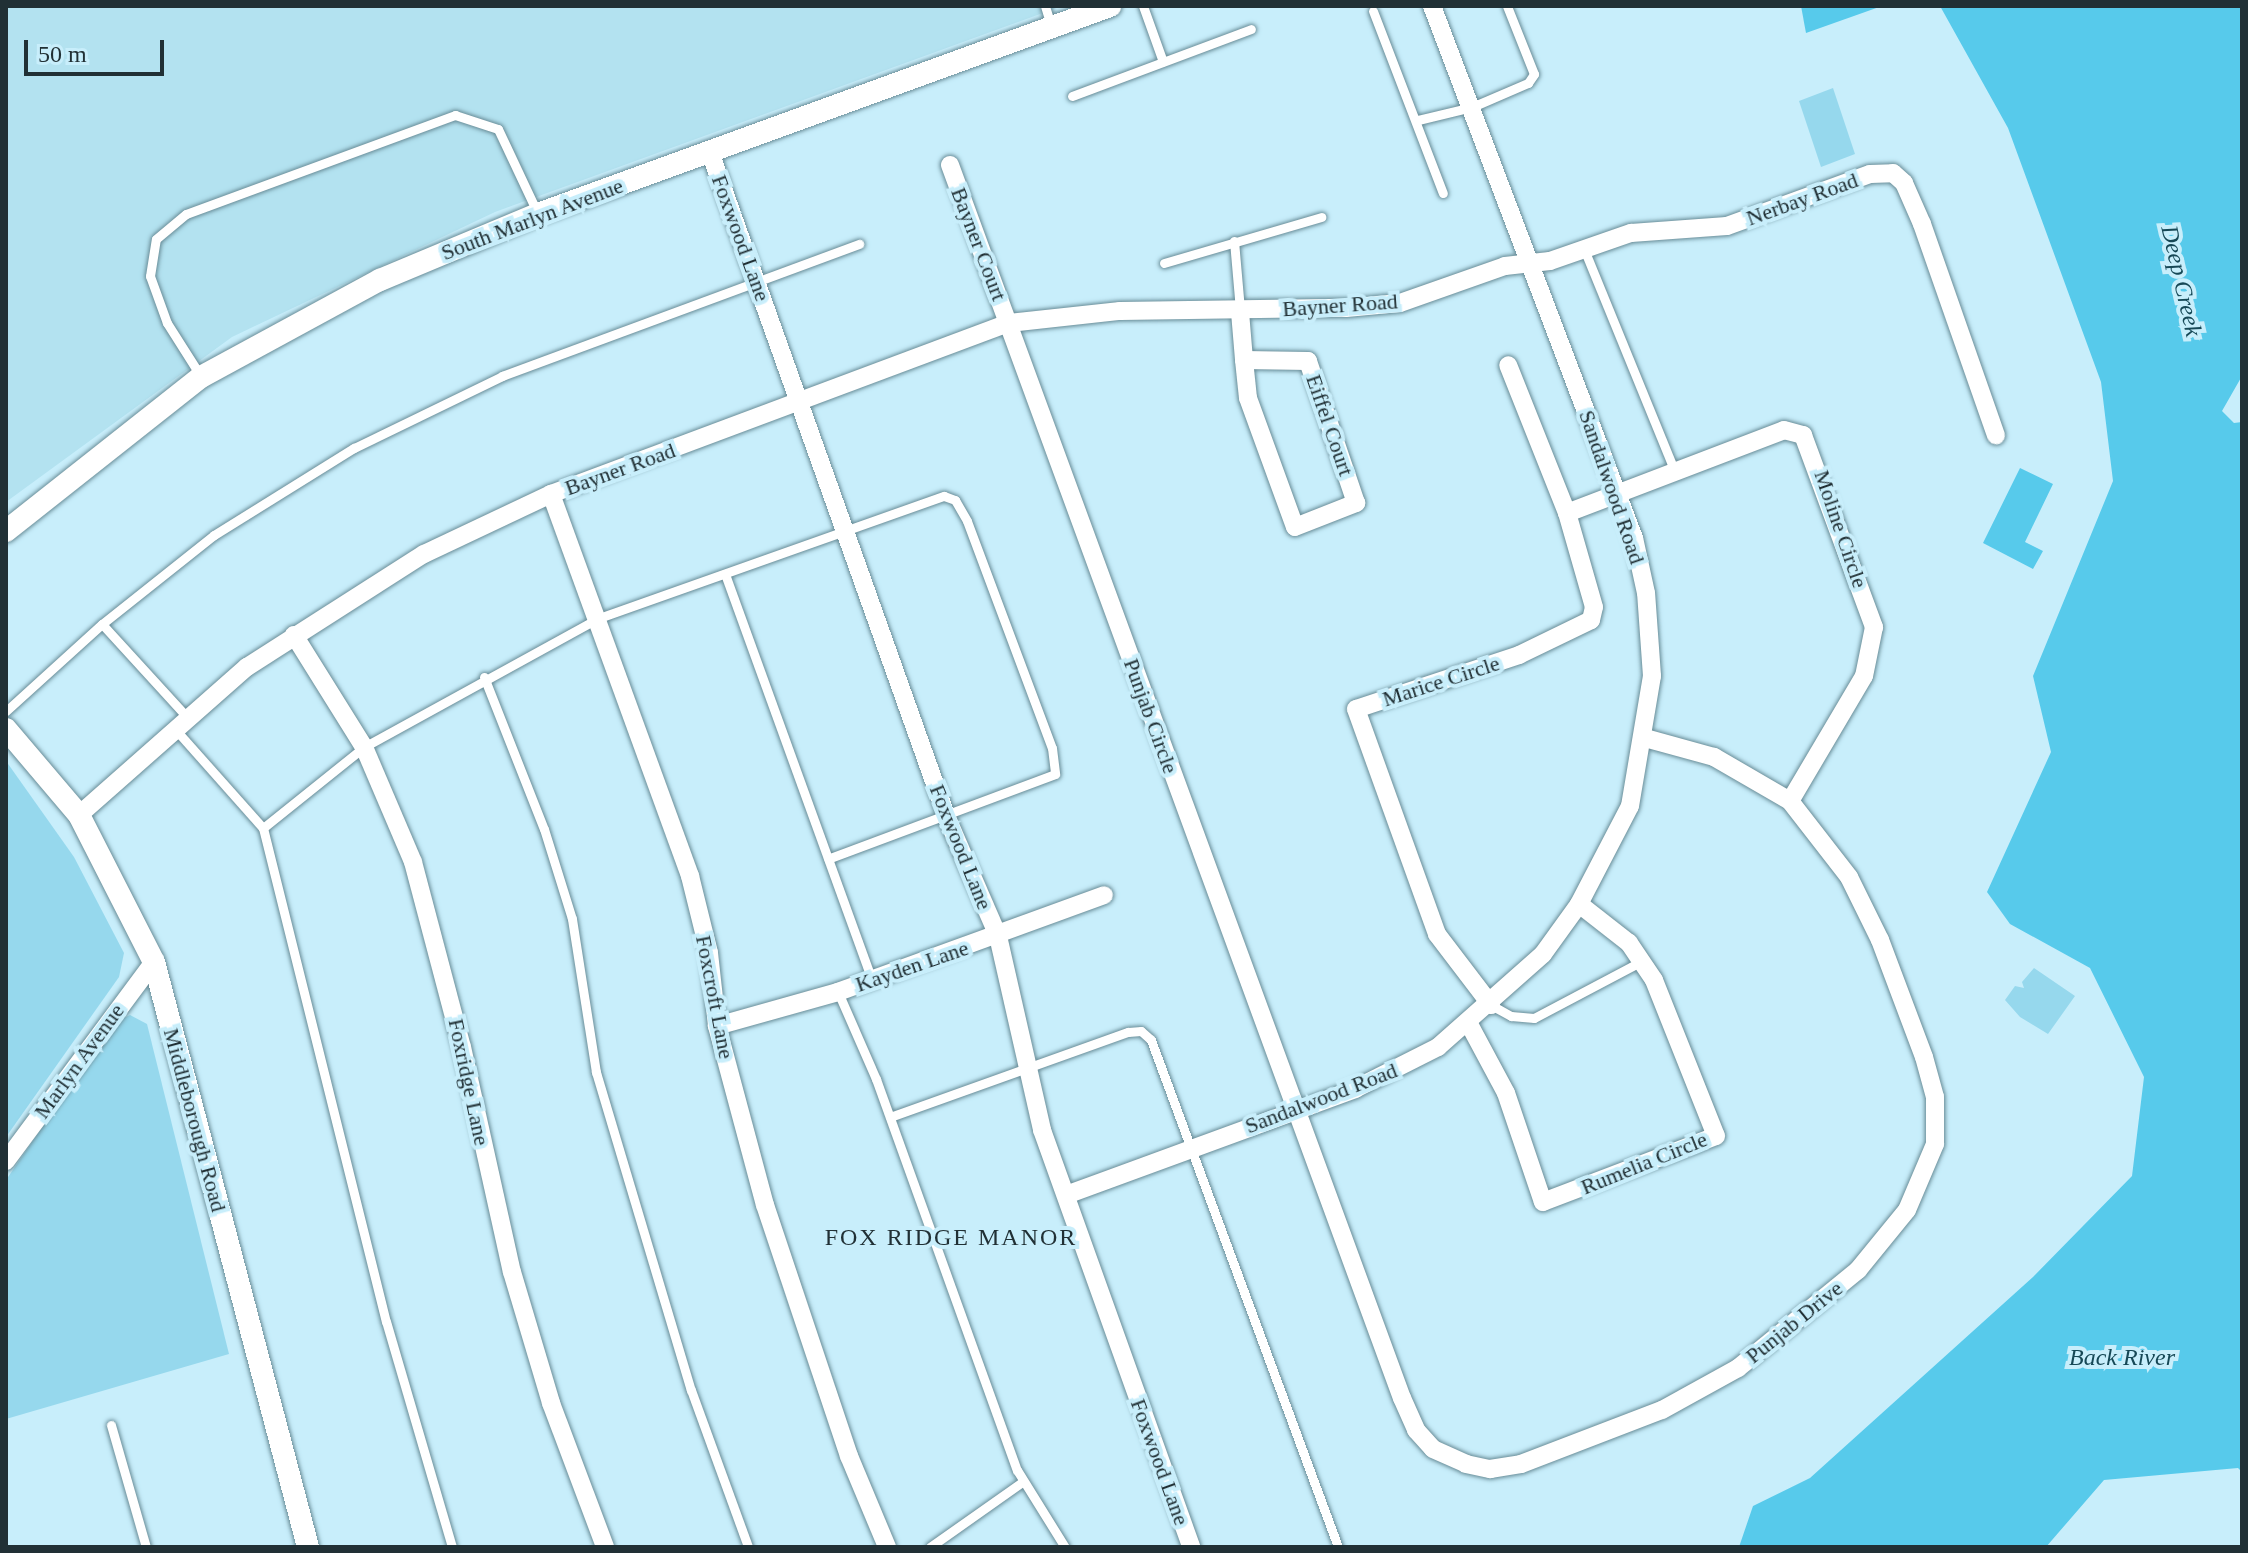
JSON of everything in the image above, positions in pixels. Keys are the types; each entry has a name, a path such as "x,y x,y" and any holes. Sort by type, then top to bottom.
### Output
{"street":[{"name":"South Marlyn Avenue","path":"6,531 201,377 354,292 538,214 1110,6"},
{"name":"Sandalwood Road","path":"1066,1195 1388,1074 1469,1024 1543,954 1579,904 1630,806 1645,738 1651,630 1634,538 1432,6"},
{"name":"Foxwood Lane","path":"710,152 947,818 998,936 1026,1070 1066,1195 1189,1547"},
{"name":"Bayner Court","path":"950,165 1009,323"},
{"name":"Nerbay Road","path":"1530,261 1550,261 1631,233 1727,226 1870,174 1893,173 1917,210 1996,435"},
{"name":"Bayner Road","path":"79,815 181,723 294,635 424,554 551,494 1009,323 1107,312 1240,312 1400,303 1530,261"},
{"name":"Eiffel Court","path":"1240,312 1244,360 1248,398 1295,527 1356,503 1308,361 1244,360"},
{"name":"Punjab Circle","path":"1009,323 1296,1107"},
{"name":"Marice Circle","path":"1491,1005 1437,934 1356,709 1519,655 1591,620 1594,607 1567,513 1508,365"},
{"name":"Moline Circle","path":"1618,492 1676,474 1784,430 1803,435 1845,537 1874,627 1871,657 1790,801"},
{"path":"1567,513 1618,492"},
{"name":"Foxcroft Lane","path":"551,494 599,618 690,876 709,953 717,1026 765,1205 849,1456 887,1547"},
{"name":"Foxridge Lane","path":"294,635 364,747 413,862 462,1047 512,1272 551,1403 605,1547"},
{"name":"Middleborough Road","path":"6,729 79,815 154,962 308,1547"},
{"name":"Punjab Drive","path":"1296,1107 1416,1430 1433,1449 1490,1469 1521,1464 1702,1391 1738,1368 1858,1270 1907,1210 1935,1144 1931,1084 1880,940 1849,877 1790,801 1714,757 1645,738"},
{"name":"Kayden Lane","path":"717,1026 838,992 1104,895"},
{"name":"Rumelia Circle","path":"1469,1024 1491,1057 1543,1202 1716,1136 1668,1010 1642,961 1629,943 1579,904"},
{"name":"Marlyn Avenue","path":"6,1161 154,962"}],"lane":[{"path":"1045,6 1052,29"},
{"path":"1143,6 1163,62"},
{"path":"1418,120 1472,107 1528,83 1534,74 1507,6"},
{"path":"1373,11 1418,120 1443,193"},
{"path":"1072,96 1251,29"},
{"path":"201,377 167,323 150,276 156,239 186,214 455,115 498,129 538,214"},
{"path":"1164,263 1321,217"},
{"path":"1234,241 1240,312"},
{"path":"6,711 102,624 214,535 328,463 442,402 859,244"},
{"path":"1584,249 1676,474"},
{"path":"263,828 364,747 484,677 599,618 944,496 955,500 1052,748 1055,774 1045,781 947,818 828,859"},
{"path":"725,574 872,980"},
{"path":"102,624 263,828 386,1322 452,1547"},
{"path":"484,677 544,829 572,919 596,1072 691,1390 748,1547"},
{"path":"1491,1005 1511,1016 1534,1018 1642,961"},
{"path":"838,992 890,1117 1022,1482 1065,1547"},
{"path":"890,1117 1141,1031 1151,1040 1338,1547"},
{"path":"111,1425 146,1547"},
{"path":"930,1547 1022,1482"}],"shaded area":[{"path":"6,6 1062,6 495,212 232,337 6,502"},
{"path":"1833,88 1855,154 1821,167 1799,101"},
{"path":"6,761 74,857 124,953 119,977 6,1137"},
{"path":"2034,968 2075,996 2048,1034 2020,1017 2005,1000 2015,986 2024,988 2022,982"},
{"path":"130,1015 147,1024 229,1354 6,1419 6,1180 114,1023"}],"water":[{"path":"1801,6 1882,6 1806,33"},
{"name":"Back River","path":"1940,6 2242,6 2242,376 2222,411 2234,423 2242,422 2242,1472 2238,1468 2104,1480 2046,1547 1739,1547 1753,1506 1810,1478 2033,1277 2132,1176 2144,1077 2090,968 2010,924 1987,892 2051,752 2033,676 2113,481 2101,382 2008,128"},
{"path":"2020,468 2053,484 2025,542 2043,551 2033,569 1983,543"}],"district":[{"name":"FOX RIDGE MANOR","path":"951,1238"}],"water label":[{"name":"Deep Creek","path":"2181,281"}]}
